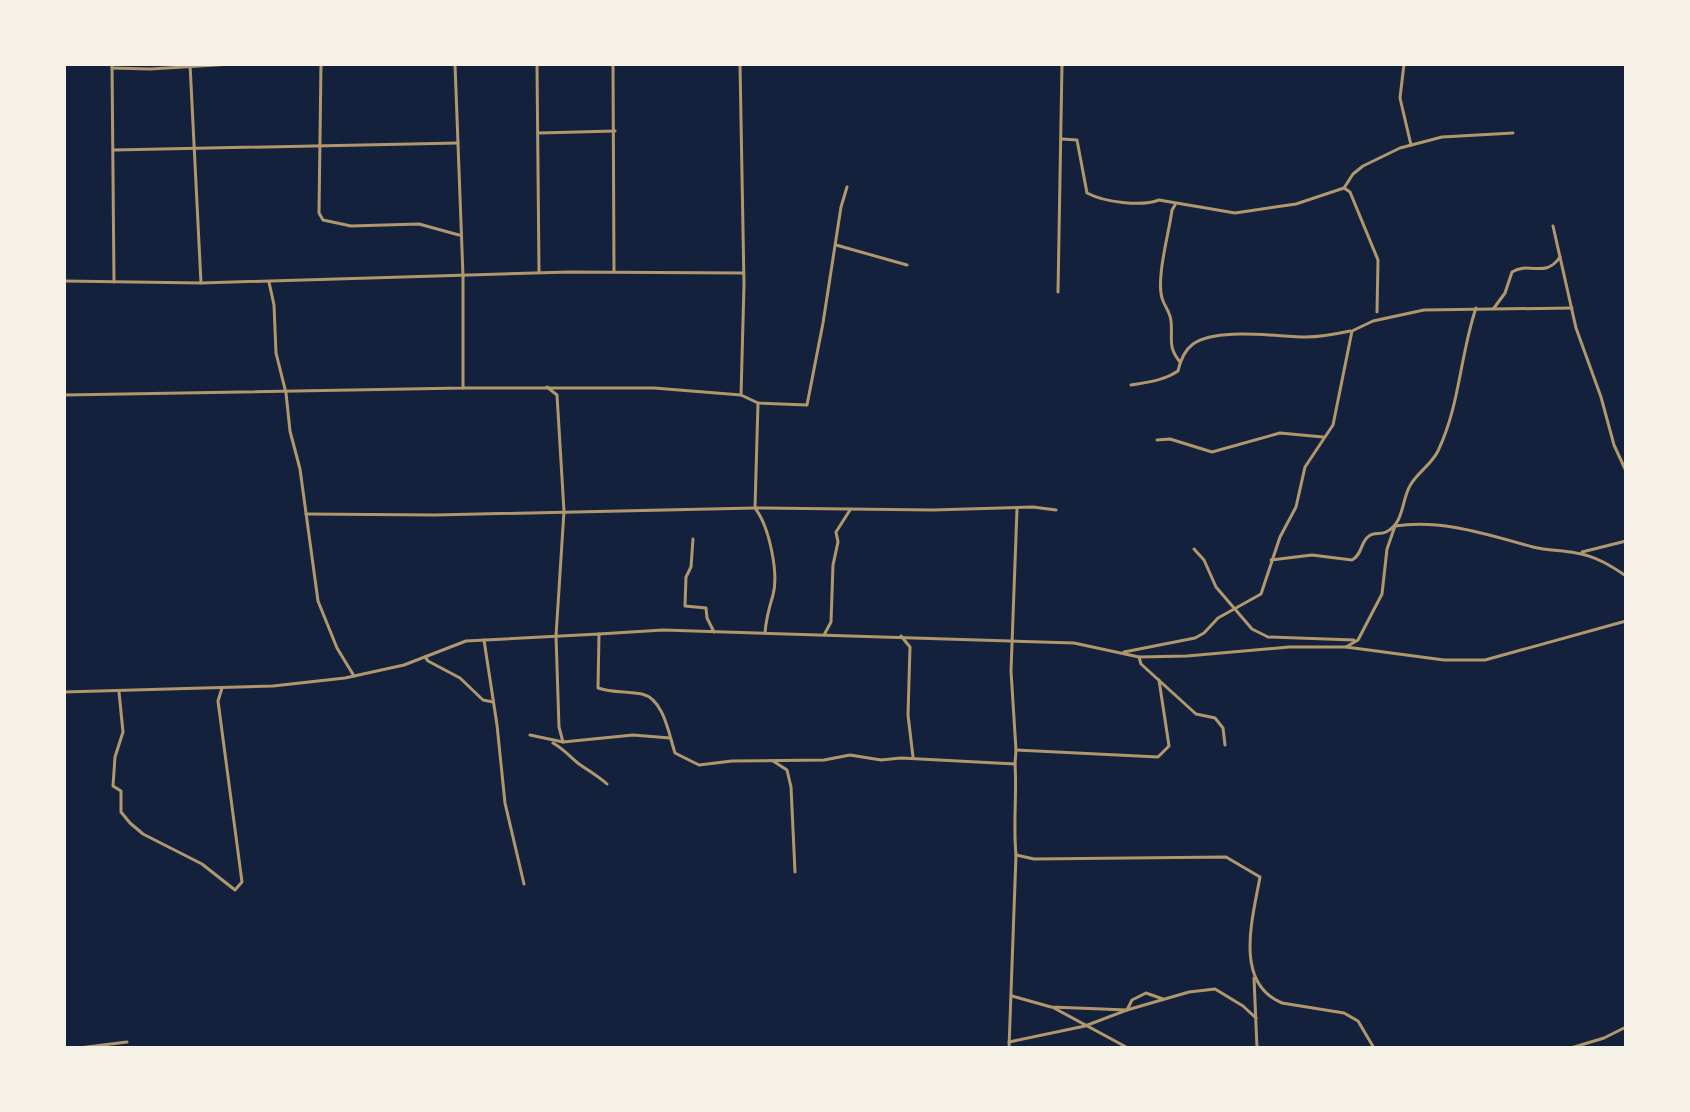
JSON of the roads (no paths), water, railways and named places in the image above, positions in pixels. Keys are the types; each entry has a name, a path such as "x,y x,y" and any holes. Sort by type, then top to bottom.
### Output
{"street":[{"path":"114,282 112,66 233,64"},
{"path":"321,64 319,213 323,220 351,226 419,224 461,235"},
{"path":"455,64 463,276 463,388"},
{"path":"537,64 539,273"},
{"path":"613,64 614,273"},
{"path":"740,64 741,395"},
{"path":"1058,292 1062,64"},
{"path":"1404,64 1400,98 1411,145"},
{"path":"190,66 201,283"},
{"path":"537,133 615,131"},
{"path":"1062,139 1077,140 1087,193 1103,201 1151,203 1159,200 1235,213 1296,204 1344,188 1363,166 1411,145 1442,137 1513,133"},
{"path":"114,150 458,143"},
{"path":"64,395 654,388 741,395 758,403 807,405 847,187"},
{"path":"1344,188 1350,192 1378,260 1377,312"},
{"path":"1176,204 1172,210 1160,276 1161,297 1170,312 1172,323 1171,352 1180,362"},
{"path":"1553,226 1572,308 1614,445 1626,471"},
{"path":"836,245 907,265"},
{"path":"1494,308 1505,293 1512,272 1518,269 1545,269 1554,266 1560,257"},
{"path":"64,281 201,283 539,273 743,273"},
{"path":"269,282 274,305 276,353 286,393 318,601 337,648 354,676"},
{"path":"1131,385 1171,376 1178,371 1191,345 1223,336 1304,337 1352,331 1373,321 1401,314 1476,308 1572,308"},
{"path":"1346,647 1358,640 1382,594 1387,549 1409,487 1428,467 1446,433 1459,392 1465,346 1476,308"},
{"path":"1120,652 1195,638 1218,618 1261,594 1271,560 1296,507 1305,467 1333,425 1352,331"},
{"path":"546,387 557,395 564,511 556,636 559,727 563,742"},
{"path":"758,403 755,508 765,520 769,535 774,593 768,605 765,633"},
{"path":"1157,440 1170,439 1212,452 1280,433 1323,437"},
{"path":"306,514 435,515 755,508 1033,507 1056,510"},
{"path":"824,635 831,622 833,565 838,542 836,532 851,509"},
{"path":"1009,1048 1016,855 1013,824 1017,786 1011,671 1017,509"},
{"path":"1271,560 1312,555 1352,560 1357,557 1365,539 1372,534 1386,533 1395,526 1443,525 1500,536 1545,550 1598,558 1626,576"},
{"path":"693,539 691,567 686,577 685,606 706,608 707,618 715,633"},
{"path":"1578,553 1626,541"},
{"path":"1194,549 1204,560 1216,587 1252,629 1268,637 1358,640"},
{"path":"64,692 273,686 354,676 404,665 466,641 663,630 1074,643 1139,657 1289,647 1346,647 1444,660 1485,660 1626,621"},
{"path":"599,634 598,688 645,694 655,702 666,722 675,753 699,765 824,760 850,755 881,760 1015,764"},
{"path":"901,636 910,647 908,715 913,759"},
{"path":"484,640 505,803 524,884"},
{"path":"425,657 460,678 483,700 493,702"},
{"path":"1139,657 1141,664 1196,714 1215,718 1223,728 1225,745"},
{"path":"1016,750 1158,757 1169,746 1159,680"},
{"path":"118,691 123,732 115,757 113,786 121,791 121,812 143,834 202,864 235,890 242,882 218,701 222,688"},
{"path":"530,735 566,749 577,763 592,770 607,784"},
{"path":"550,741 633,735 670,738"},
{"path":"773,761 787,770 791,787 795,872"},
{"path":"1016,855 1034,859 1226,857 1260,877 1249,942 1257,1048"},
{"path":"1254,978 1274,1000 1344,1013 1358,1021 1374,1048"},
{"path":"1009,1042 1085,1026 1189,992 1215,989 1256,1018"},
{"path":"1127,1010 1132,1000 1146,993 1164,1000"},
{"path":"1012,996 1051,1007 1128,1048"},
{"path":"1051,1007 1127,1010"},
{"path":"1571,1048 1604,1038 1626,1027"},
{"path":"79,1048 127,1042"}]}
